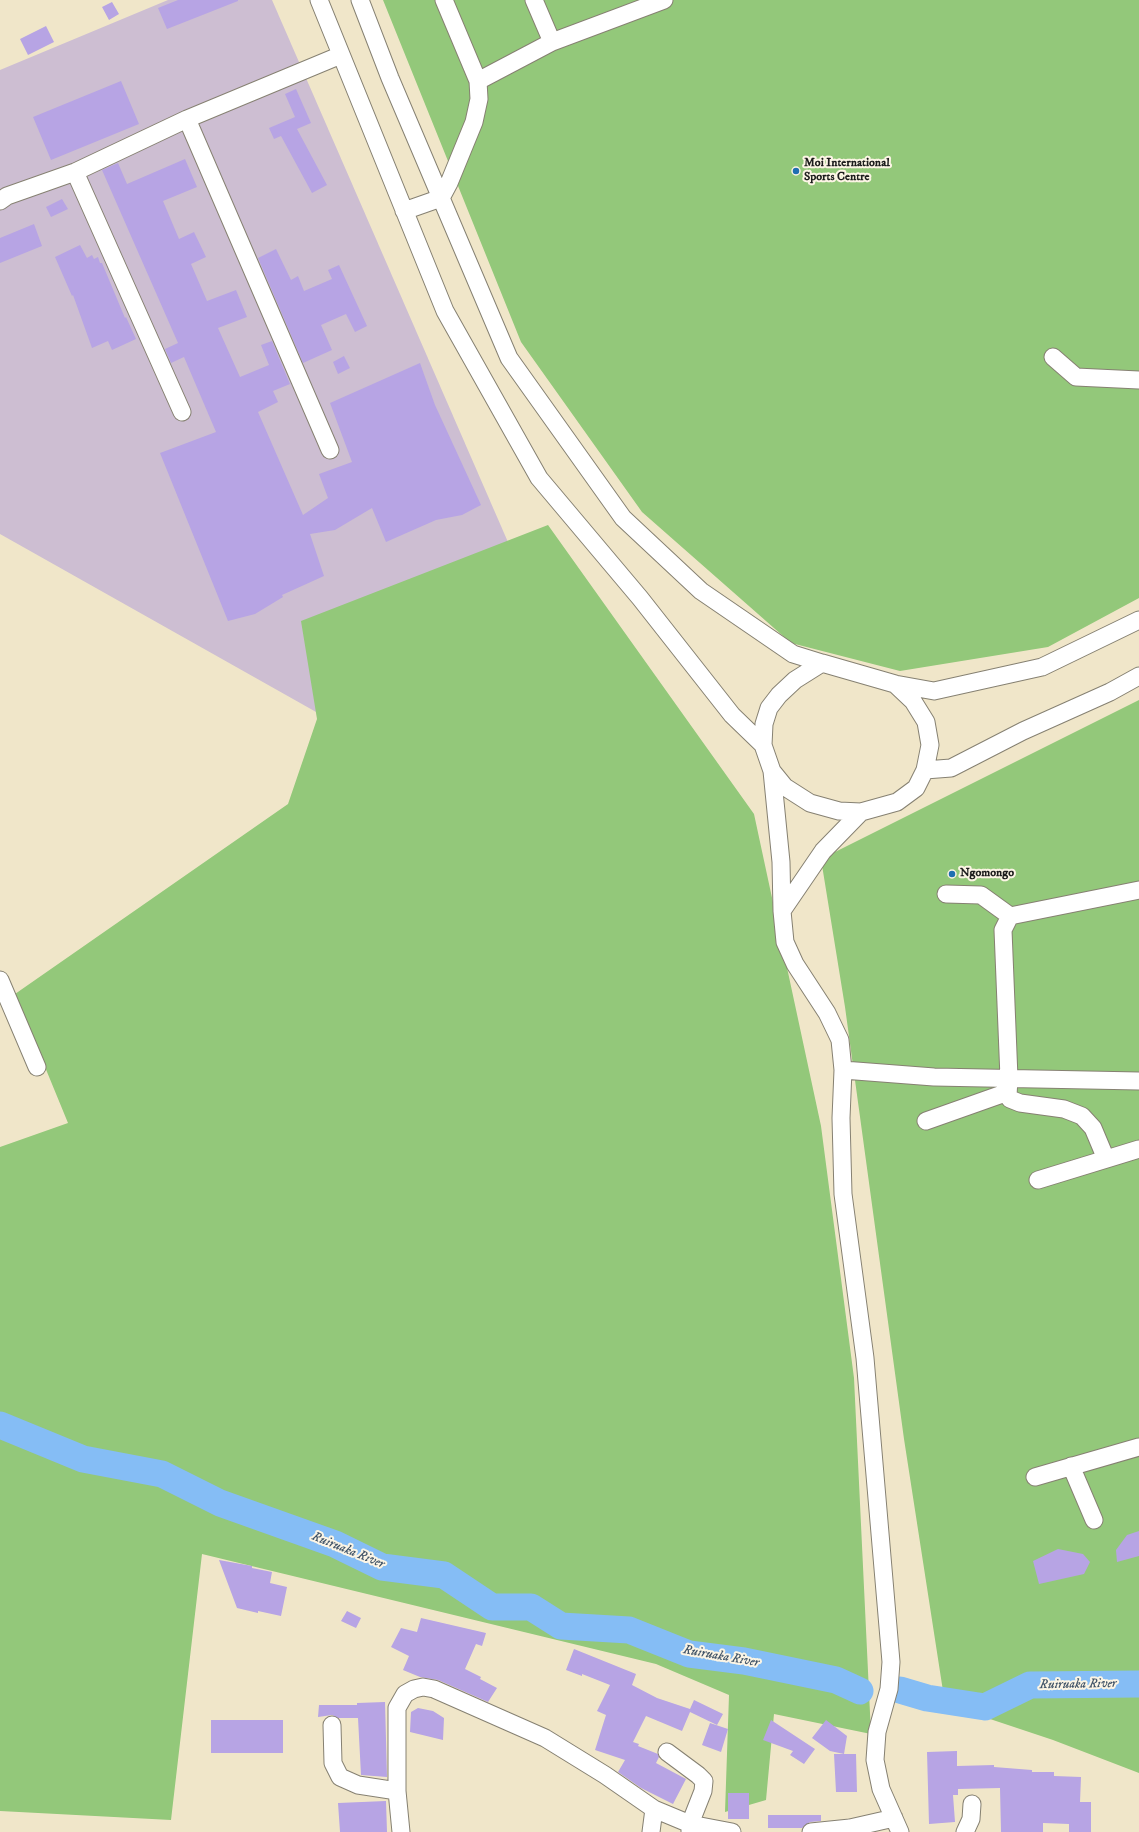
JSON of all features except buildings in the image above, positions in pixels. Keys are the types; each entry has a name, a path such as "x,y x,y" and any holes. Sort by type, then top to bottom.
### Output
{"street":[{"path":"319,0 445,311 539,478 640,598 732,715 763,745"},
{"path":"360,0 390,78 509,358 623,518 701,591 793,654 822,664 895,684 934,691 1042,667 1139,620"},
{"path":"404,211 441,198 449,183 474,122 479,100 478,81 444,0"},
{"path":"534,0 552,42"},
{"path":"478,81 552,42 664,0"},
{"path":"0,201 7,196 75,172 187,119 341,55"},
{"path":"187,119 330,450"},
{"path":"75,172 182,412"},
{"path":"1054,357 1076,377 1139,380"},
{"path":"811,1832 897,1825 881,1789 875,1760 877,1732 889,1689 891,1662 865,1358 843,1194 841,1118 843,1070 839,1035 828,1013 790,954 785,942 782,911 781,862 772,771 763,745 764,724 769,708 779,695 795,680 822,664"},
{"path":"925,770 951,768 1023,731 1110,692 1139,676"},
{"path":"772,771 785,787 810,803 839,811 862,812 898,802 916,788 925,770 930,745 926,722 913,701 895,684"},
{"path":"782,911 823,851 862,812"},
{"path":"946,894 981,895 1010,916 1139,890"},
{"path":"1010,916 1002,930 1008,1085 1010,1099 1020,1103 1064,1109 1082,1116 1093,1128 1106,1159"},
{"path":"2,988 37,1067"},
{"path":"843,1070 934,1076 1008,1085 1139,1081"},
{"path":"926,1121 1008,1085"},
{"path":"1038,1180 1139,1149"},
{"path":"1035,1477 1139,1447"},
{"path":"1071,1466 1094,1520"},
{"path":"401,1832 397,1791 397,1708 404,1694 414,1689 423,1688 434,1689 545,1738 605,1775 654,1809 690,1828 732,1832"},
{"path":"332,1725 333,1764 340,1777 358,1785 397,1791"},
{"path":"666,1752 704,1781 690,1828"},
{"path":"965,1832 970,1819 972,1804"},
{"path":"651,1832 654,1809"}],"shaded area":[{"path":"168,0 272,0 585,719 428,775 0,534 0,70"}],"green space":[{"name":"Moi International Sports Centre","path":"383,0 1139,0 1139,598 1048,647 900,671 791,643 642,512 521,342"},
{"path":"548,525 754,814 821,1126 854,1378 871,1734 774,1714 766,1800 725,1812 729,1695 656,1664 202,1554 171,1820 0,1811 0,1147 68,1123 15,994 288,804 317,719 301,621"},
{"path":"1139,700 1139,1773 1053,1740 945,1704 904,1439 845,1007 821,859"}],"waterway":[{"name":"Ruiruaka River","path":"0,1425 83,1459 162,1474 220,1503 335,1544 382,1567 444,1575 492,1607 531,1607 561,1626 629,1630 689,1654 744,1661 836,1680 860,1691"},
{"name":"Ruiruaka River","path":"900,1690 927,1698 985,1707 1030,1685 1139,1684"}],"place":[{"name":"Moi International Sports Centre","path":"796,171"},
{"name":"Ngomongo","path":"952,874"}]}
